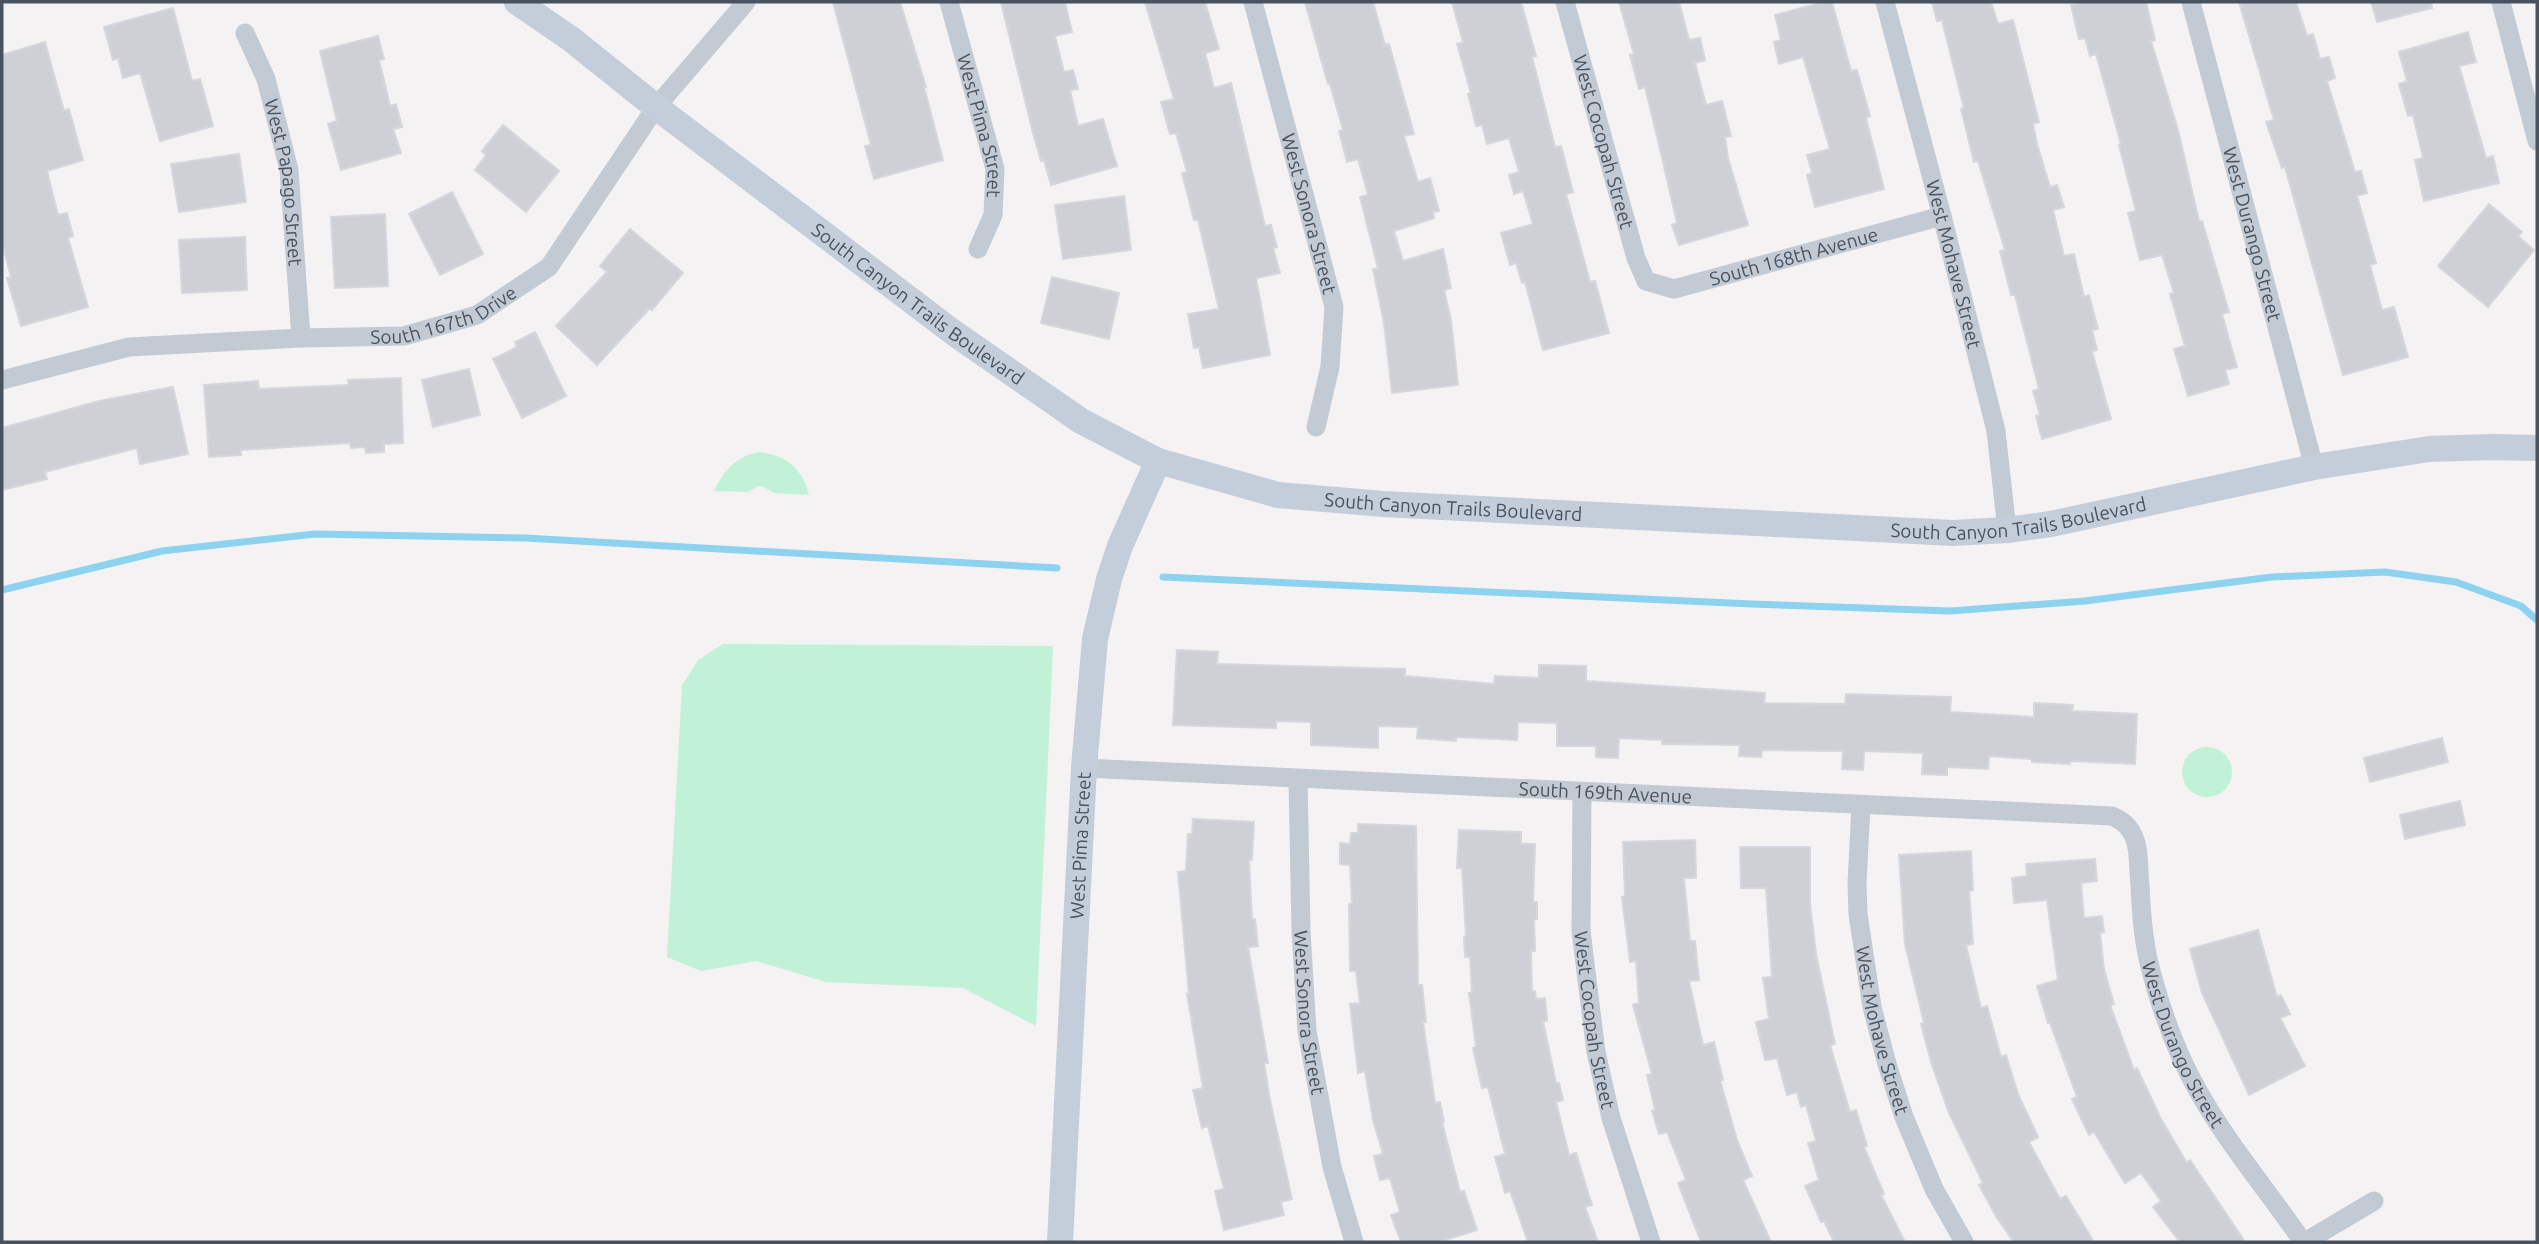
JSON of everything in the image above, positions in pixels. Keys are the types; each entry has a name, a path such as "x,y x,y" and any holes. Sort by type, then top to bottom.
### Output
{"street":[{"name":"South Canyon Trails Boulevard","path":"516,2 571,39 656,107 954,333 1081,421 1158,461 1278,495 1343,501 1953,533 2051,524 2314,467 2429,449 2537,449"},
{"name":"South 167th Drive","path":"2,380 129,347 404,335 477,315 549,267 656,107 746,2"},
{"name":"West Pima Street","path":"949,2 995,169 993,215 978,249"},
{"name":"West Sonora Street","path":"1254,2 1334,307 1330,367 1316,427"},
{"name":"West Cocopah Street","path":"1565,2 1636,258 1646,281"},
{"name":"West Mohave Street","path":"1885,2 1996,431 2007,530"},
{"name":"West Durango Street","path":"2191,2 2314,467"},
{"path":"2501,2 2537,141"},
{"name":"West Papago Street","path":"245,33 266,79 289,170 301,338"},
{"name":"South 168th Avenue","path":"1646,281 1674,289 1942,216"},
{"name":"West Pima Street","path":"1060,1242 1084,768 1096,639 1104,599 1120,546 1158,461"},
{"name":"South 169th Avenue","path":"1084,768 2101,814 2125,823"},
{"name":"West Sonora Street","path":"1298,779 1301,931 1307,1031 1332,1167 1354,1242"},
{"name":"West Cocopah Street","path":"1582,792 1581,931 1594,1040 1611,1118 1651,1242"},
{"name":"West Mohave Street","path":"1861,805 1857,871 1858,914 1872,1007 1886,1064 1904,1117 1934,1189 1964,1242"},
{"name":"West Durango Street","path":"2125,823 2137,846 2141,912 2148,956 2161,1006 2176,1047 2222,1130 2304,1242"},
{"path":"2304,1242 2374,1201"}],"green space":[{"path":"760,452 786,460 792,465 802,477 809,495 774,493 758,486 748,492 714,491 732,465 744,457"},
{"path":"723,644 1053,646 1036,1026 963,988 826,982 756,961 701,971 667,957 682,686 698,660"},
{"path":"2207,747 2225,754 2232,772 2225,790 2207,797 2189,790 2182,772 2189,754"}],"building":[{"path":"833,2 900,2 926,87 943,160 874,179 865,146 871,145"},
{"path":"1001,2 1065,2 1072,32 1055,36 1064,72 1073,70 1078,89 1070,90 1078,126 1103,119 1117,166 1051,185 1033,133"},
{"path":"1145,2 1205,2 1219,49 1205,53 1214,88 1231,83 1265,226 1271,225 1277,247 1273,248 1280,273 1256,278 1270,355 1203,368 1199,347 1194,348 1188,314 1219,309 1198,220 1194,220 1182,173 1187,172 1176,133 1170,134 1161,102 1174,99"},
{"path":"1305,2 1373,2 1385,45 1389,44 1414,134 1404,136 1418,182 1430,178 1439,211 1433,212 1434,218 1394,231 1403,261 1443,249 1451,288 1444,290 1451,320 1458,385 1392,393 1384,323 1373,269 1378,268 1360,197 1368,195 1358,159 1347,162 1339,131 1343,130"},
{"path":"1452,2 1521,2 1536,56 1532,57 1555,147 1561,146 1573,192 1566,194 1590,282 1595,281 1609,333 1543,350 1525,282 1522,283 1516,263 1510,265 1501,233 1533,224 1523,191 1514,194 1509,175 1519,172 1509,138 1487,144 1482,125 1476,126 1468,94 1471,93 1457,44 1463,42"},
{"path":"1619,2 1679,2 1689,40 1700,38 1705,60 1695,63 1706,105 1722,101 1731,136 1725,137 1728,158 1748,225 1679,245 1672,225 1677,223 1645,87 1639,89 1630,55 1634,54"},
{"path":"1832,2 1851,71 1857,70 1870,116 1866,118 1884,189 1815,207 1807,175 1812,173 1807,155 1830,149 1803,57 1779,64 1774,42 1781,40 1775,15"},
{"path":"1932,2 1991,2 1998,24 2013,20 2039,122 2033,124 2037,144 2050,187 2057,185 2064,207 2053,210 2064,256 2074,254 2084,297 2089,295 2098,329 2092,330 2097,350 2092,351 2111,419 2042,439 2036,416 2040,415 2033,391 2039,389 2015,295 2011,295 2000,251 2005,250 1978,161 1974,162 1961,109 1964,108 1942,20 1937,21"},
{"path":"2084,2 2146,2 2155,40 2151,41 2178,130 2199,221 2202,221 2229,312 2222,314 2237,367 2225,370 2229,384 2188,396 2174,349 2185,346 2170,294 2174,293 2162,255 2140,260 2128,213 2136,211 2119,145 2121,144 2096,54 2090,56 2085,38 2079,39 2071,5"},
{"path":"2239,2 2296,2 2307,36 2313,34 2320,59 2329,57 2335,78 2327,81 2355,172 2361,171 2367,193 2357,196 2376,263 2370,265 2382,310 2394,307 2408,357 2343,375 2285,167 2282,168 2266,122 2274,120"},
{"path":"2371,2 2431,2 2432,8 2377,22"},
{"path":"173,8 192,81 200,79 213,126 160,141 140,73 123,78 118,58 113,60 104,27"},
{"path":"2468,32 2476,62 2459,66 2486,158 2493,156 2499,183 2424,201 2415,160 2423,158 2413,115 2408,116 2399,84 2407,81 2399,52"},
{"path":"378,36 384,59 379,60 390,106 396,104 402,127 393,129 401,153 341,170 328,124 337,121 320,51"},
{"path":"45,42 64,111 69,109 83,160 47,171 58,215 67,213 73,236 68,238 88,307 21,326 7,278 11,277 2,242 2,55"},
{"path":"503,125 559,171 526,212 475,170 486,155 482,151"},
{"path":"239,154 246,202 179,212 171,164"},
{"path":"452,192 483,254 440,275 409,214"},
{"path":"1124,196 1131,250 1063,259 1055,205"},
{"path":"2489,204 2522,232 2518,236 2534,250 2488,307 2438,266"},
{"path":"385,214 388,286 335,288 331,217"},
{"path":"630,229 683,273 652,310 650,308 597,365 556,326 607,272 600,266"},
{"path":"245,237 247,290 182,293 179,240"},
{"path":"1052,277 1119,293 1109,339 1041,323"},
{"path":"535,332 566,396 522,418 493,359 517,347 515,342"},
{"path":"469,369 480,415 433,427 422,380"},
{"path":"401,378 403,443 384,444 384,452 366,453 365,447 351,448 350,443 241,450 241,455 209,457 204,385 258,381 259,389 349,385 348,380"},
{"path":"173,387 188,454 140,464 137,448 45,472 47,479 2,490 2,428 99,401"},
{"path":"1177,650 1218,652 1217,664 1405,669 1405,676 1494,684 1495,676 1539,678 1539,665 1586,666 1586,681 1765,693 1764,703 1845,704 1846,694 1951,697 1950,712 2034,717 2034,703 2073,705 2072,711 2137,714 2135,764 2032,762 2032,759 1989,756 1988,769 1947,767 1947,775 1922,774 1923,753 1864,751 1863,770 1842,769 1843,751 1762,750 1761,757 1739,756 1740,745 1662,744 1662,740 1619,738 1618,758 1596,757 1596,746 1557,746 1557,723 1518,722 1517,740 1456,737 1456,741 1417,738 1418,727 1378,726 1378,748 1311,745 1311,722 1276,721 1276,728 1173,725"},
{"path":"2442,738 2448,762 2370,782 2364,758"},
{"path":"2460,801 2465,825 2405,839 2400,815"},
{"path":"1193,819 1254,822 1252,860 1249,860 1252,919 1255,919 1258,946 1248,947 1268,1063 1264,1063 1270,1100 1292,1199 1281,1202 1284,1215 1224,1230 1215,1191 1224,1189 1208,1126 1202,1128 1193,1090 1203,1088 1187,994 1178,872 1186,871 1188,834 1192,834"},
{"path":"1358,824 1416,826 1418,985 1422,985 1426,1022 1423,1022 1435,1103 1440,1102 1442,1122 1460,1192 1464,1191 1477,1230 1439,1242 1401,1242 1391,1215 1400,1212 1390,1178 1380,1180 1374,1156 1383,1154 1373,1120 1365,1071 1358,1073 1350,1004 1360,1003 1356,971 1350,971 1350,865 1340,864 1340,843 1350,844 1351,833 1358,833"},
{"path":"1459,830 1521,832 1521,844 1535,844 1533,902 1537,902 1537,919 1534,920 1535,951 1531,951 1532,991 1535,991 1536,999 1545,998 1547,1021 1543,1021 1556,1083 1559,1083 1563,1100 1556,1102 1569,1155 1576,1153 1592,1205 1585,1207 1598,1242 1528,1242 1510,1191 1505,1193 1495,1157 1505,1154 1488,1087 1482,1088 1473,1048 1476,1047 1469,993 1472,993 1470,957 1465,957 1462,868 1457,868"},
{"path":"1695,840 1696,878 1684,878 1690,941 1695,941 1699,980 1689,981 1703,1045 1714,1042 1723,1080 1720,1080 1737,1140 1752,1176 1743,1180 1771,1242 1701,1242 1678,1183 1686,1180 1667,1132 1659,1134 1652,1111 1655,1110 1647,1075 1652,1074 1633,1005 1639,1003 1636,961 1630,962 1622,897 1625,896 1623,842"},
{"path":"1740,847 1810,847 1810,903 1816,954 1835,1044 1830,1045 1850,1112 1856,1110 1867,1146 1864,1147 1884,1194 1881,1195 1905,1242 1834,1242 1824,1221 1821,1222 1805,1186 1819,1180 1808,1143 1816,1141 1806,1105 1801,1107 1797,1092 1787,1095 1777,1058 1765,1060 1756,1022 1769,1019 1763,978 1772,977 1766,888 1741,888"},
{"path":"1971,851 1973,890 1969,891 1973,944 1966,945 1981,1008 1987,1006 2001,1057 2006,1055 2018,1094 2038,1137 2029,1142 2060,1199 2066,1196 2094,1242 2014,1242 1979,1185 1983,1183 1949,1113 1931,1062 1905,944 1899,855"},
{"path":"2095,859 2097,881 2081,883 2084,918 2102,916 2104,932 2100,933 2104,969 2114,1004 2110,1005 2134,1070 2137,1068 2161,1119 2187,1163 2190,1160 2245,1242 2180,1242 2153,1207 2161,1201 2141,1173 2125,1183 2094,1132 2089,1135 2072,1099 2077,1097 2048,1023 2037,986 2058,980 2047,900 2014,903 2012,878 2027,876 2026,864"},
{"path":"2258,930 2277,997 2281,995 2290,1014 2280,1018 2305,1066 2249,1095 2202,993 2190,949"}],"waterway":[{"path":"2,590 162,551 315,534 525,538 1057,568"},
{"path":"1163,577 1950,611 2085,601 2272,577 2385,572 2456,582 2521,606 2537,620"}]}
